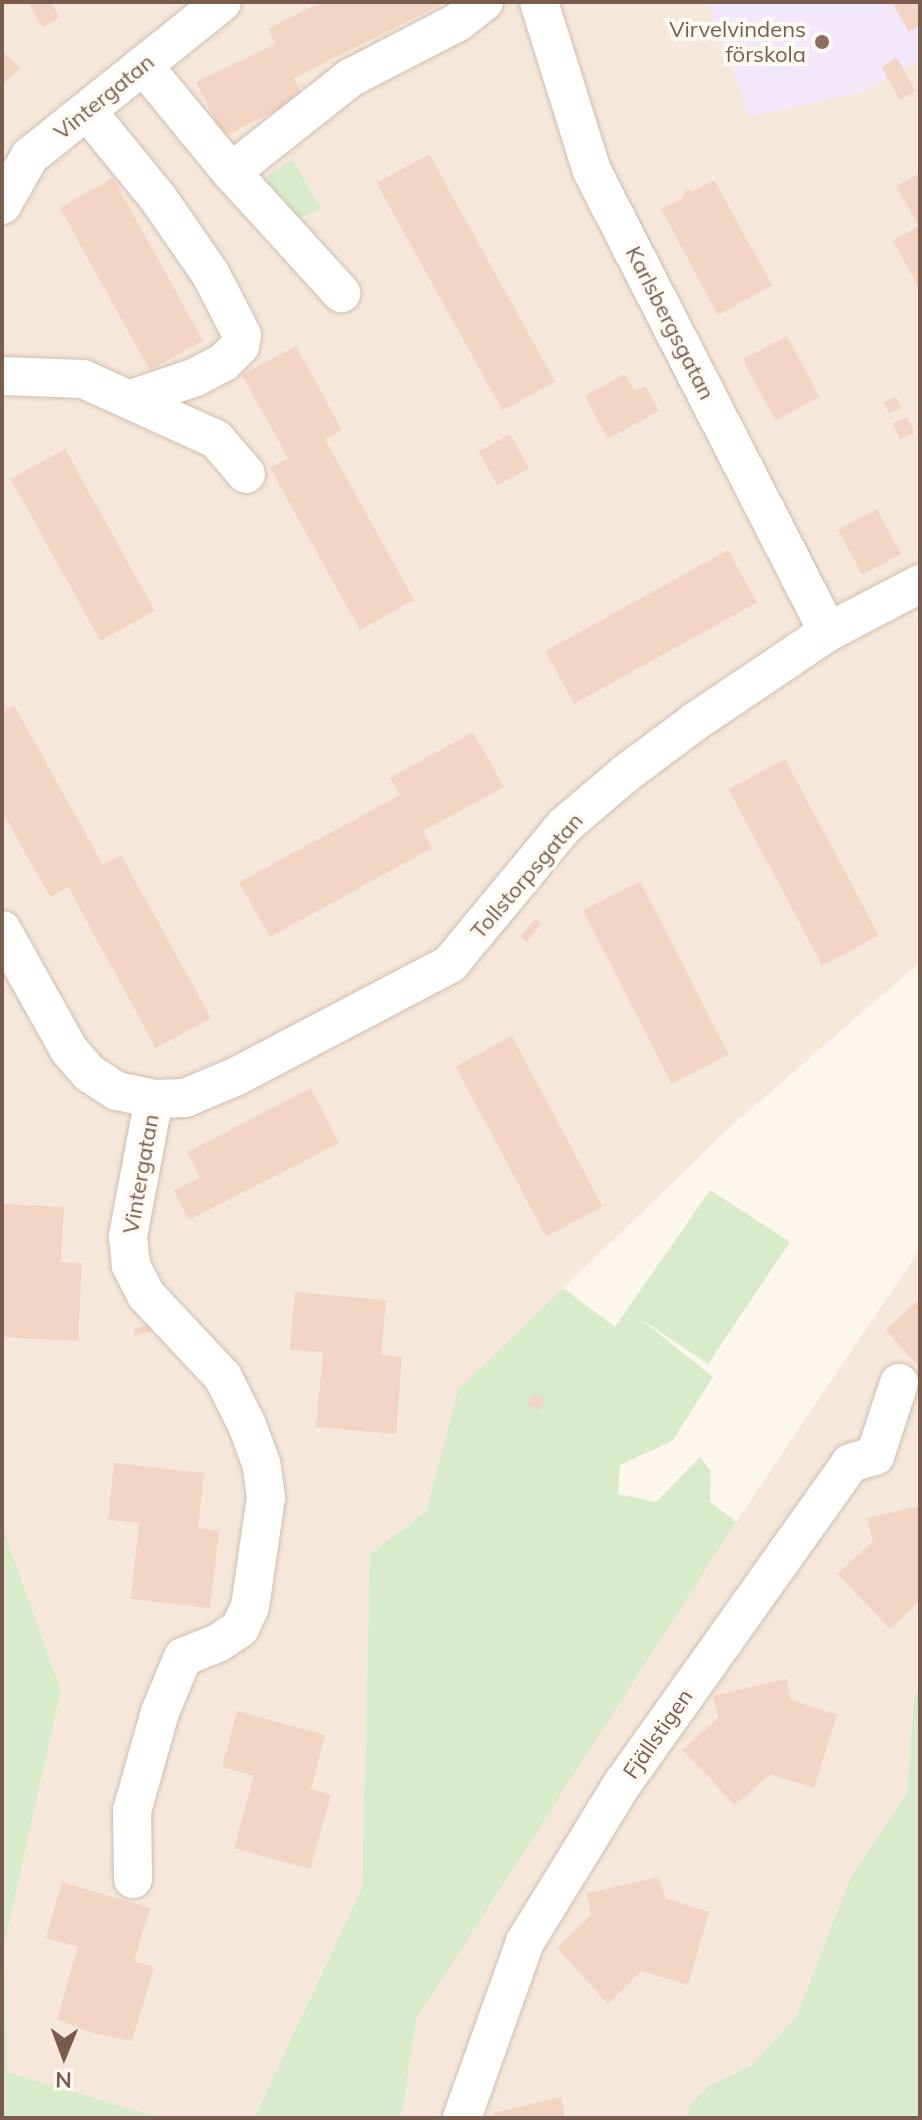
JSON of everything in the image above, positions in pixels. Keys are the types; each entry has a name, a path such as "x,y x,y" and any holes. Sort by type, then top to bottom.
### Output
{"street":[{"name":"Vintergatan","path":"2,205 30,156 222,2"},
{"path":"231,172 350,78 458,22 484,2"},
{"name":"Karlsbergsgatan","path":"539,2 592,171 828,632"},
{"path":"143,65 231,172 341,293"},
{"path":"87,111 210,273 242,335 240,346 224,362 196,377 131,399"},
{"path":"2,376 83,379 216,439 246,474"},
{"name":"Tollstorpsgatan","path":"154,1099 185,1098 235,1077 450,964 564,826 696,721 828,632 920,584"},
{"name":"Vintergatan","path":"2,930 69,1050 89,1073 117,1091 154,1099 128,1236 131,1265 146,1295 223,1377 261,1463 266,1497 250,1607 240,1628 218,1643 183,1657 160,1712 132,1811 133,1879"},
{"name":"Fjällstigen","path":"462,2118 525,1942 623,1783 850,1463 875,1456 899,1383"}],"shaded area":[{"path":"2,2 920,2 920,962 728,1129 458,1390 426,1512 370,1554 362,1888 254,2118 161,2118 7,2073 4,1946 61,1690 2,1526"},
{"name":"Virvelvindens förskola","path":"708,2 920,2 920,61 861,93 749,116"},
{"path":"920,1249 920,1687 914,1697 907,1793 850,1879 796,2017 752,2065 710,2085 689,2105 689,2118 401,2118 417,2018 693,1586"}],"green space":[{"path":"292,159 321,208 291,223 260,181"},
{"path":"710,1190 790,1242 708,1364 638,1317 713,1377 672,1441 620,1465 618,1494 656,1502 700,1457 711,1471 710,1502 736,1522 417,2018 401,2118 254,2118 362,1888 370,1554 426,1512 458,1390 563,1288 615,1327"},
{"path":"2,1526 61,1690 4,1946 7,2072 161,2118 2,2118"},
{"path":"920,1687 920,2118 689,2118 689,2105 710,2085 752,2065 796,2017 850,1879 907,1793 914,1697"}],"building":[{"path":"28,2 51,2 60,18 42,27"},
{"path":"321,2 446,2 294,78 303,97 223,137 196,82 275,44 268,29"},
{"path":"892,2 920,2 920,26 909,32"},
{"path":"2,50 20,68 2,86"},
{"path":"897,58 915,91 900,100 881,67"},
{"path":"429,154 555,381 503,410 377,183"},
{"path":"920,173 920,290 893,241 919,226 896,186"},
{"path":"113,178 203,341 150,370 60,208"},
{"path":"714,180 772,285 718,315 661,209 681,199 686,189 693,191"},
{"path":"787,336 819,397 775,420 743,359"},
{"path":"296,346 342,430 325,439 414,600 360,630 270,468 288,458 242,375"},
{"path":"625,374 635,391 645,386 659,411 608,439 585,396"},
{"path":"896,397 901,408 889,413 884,402"},
{"path":"907,417 914,432 900,439 892,424"},
{"path":"510,434 529,468 497,486 479,451"},
{"path":"65,449 155,611 100,641 11,479"},
{"path":"877,509 901,554 862,575 838,530"},
{"path":"728,550 757,602 574,704 545,651"},
{"path":"14,705 103,865 121,855 211,1018 156,1048 68,887 50,897 2,811 2,712"},
{"path":"473,732 504,787 423,831 432,848 270,937 239,882 400,795 390,778"},
{"path":"785,759 879,936 822,966 728,789"},
{"path":"640,881 729,1055 672,1084 583,910"},
{"path":"535,919 541,924 526,942 520,937"},
{"path":"512,1036 603,1206 546,1236 455,1066"},
{"path":"311,1088 339,1143 189,1220 174,1190 200,1177 187,1152"},
{"path":"2,1204 64,1207 61,1262 82,1263 78,1341 2,1337"},
{"path":"295,1292 386,1300 381,1355 402,1357 396,1434 316,1427 323,1352 290,1350"},
{"path":"920,1299 920,1368 886,1330"},
{"path":"152,1324 154,1331 136,1336 134,1329"},
{"path":"533,1393 545,1399 539,1410 527,1405"},
{"path":"114,1463 204,1473 198,1528 219,1531 210,1608 131,1599 139,1523 108,1520"},
{"path":"920,1506 920,1601 890,1629 837,1574 873,1541 867,1518"},
{"path":"786,1679 791,1700 837,1715 814,1788 770,1774 735,1805 683,1750 718,1718 713,1696"},
{"path":"237,1711 325,1735 311,1789 331,1795 310,1869 234,1848 254,1776 222,1767"},
{"path":"659,1877 665,1898 709,1912 688,1985 642,1971 608,2004 557,1948 591,1915 587,1893"},
{"path":"62,1882 150,1908 134,1961 154,1967 132,2041 92,2033 57,2019 78,1947 46,1938"},
{"path":"561,2097 565,2118 494,2118 493,2113"}],"place":[{"name":"Virvelvindens förskola","path":"822,42"}]}
